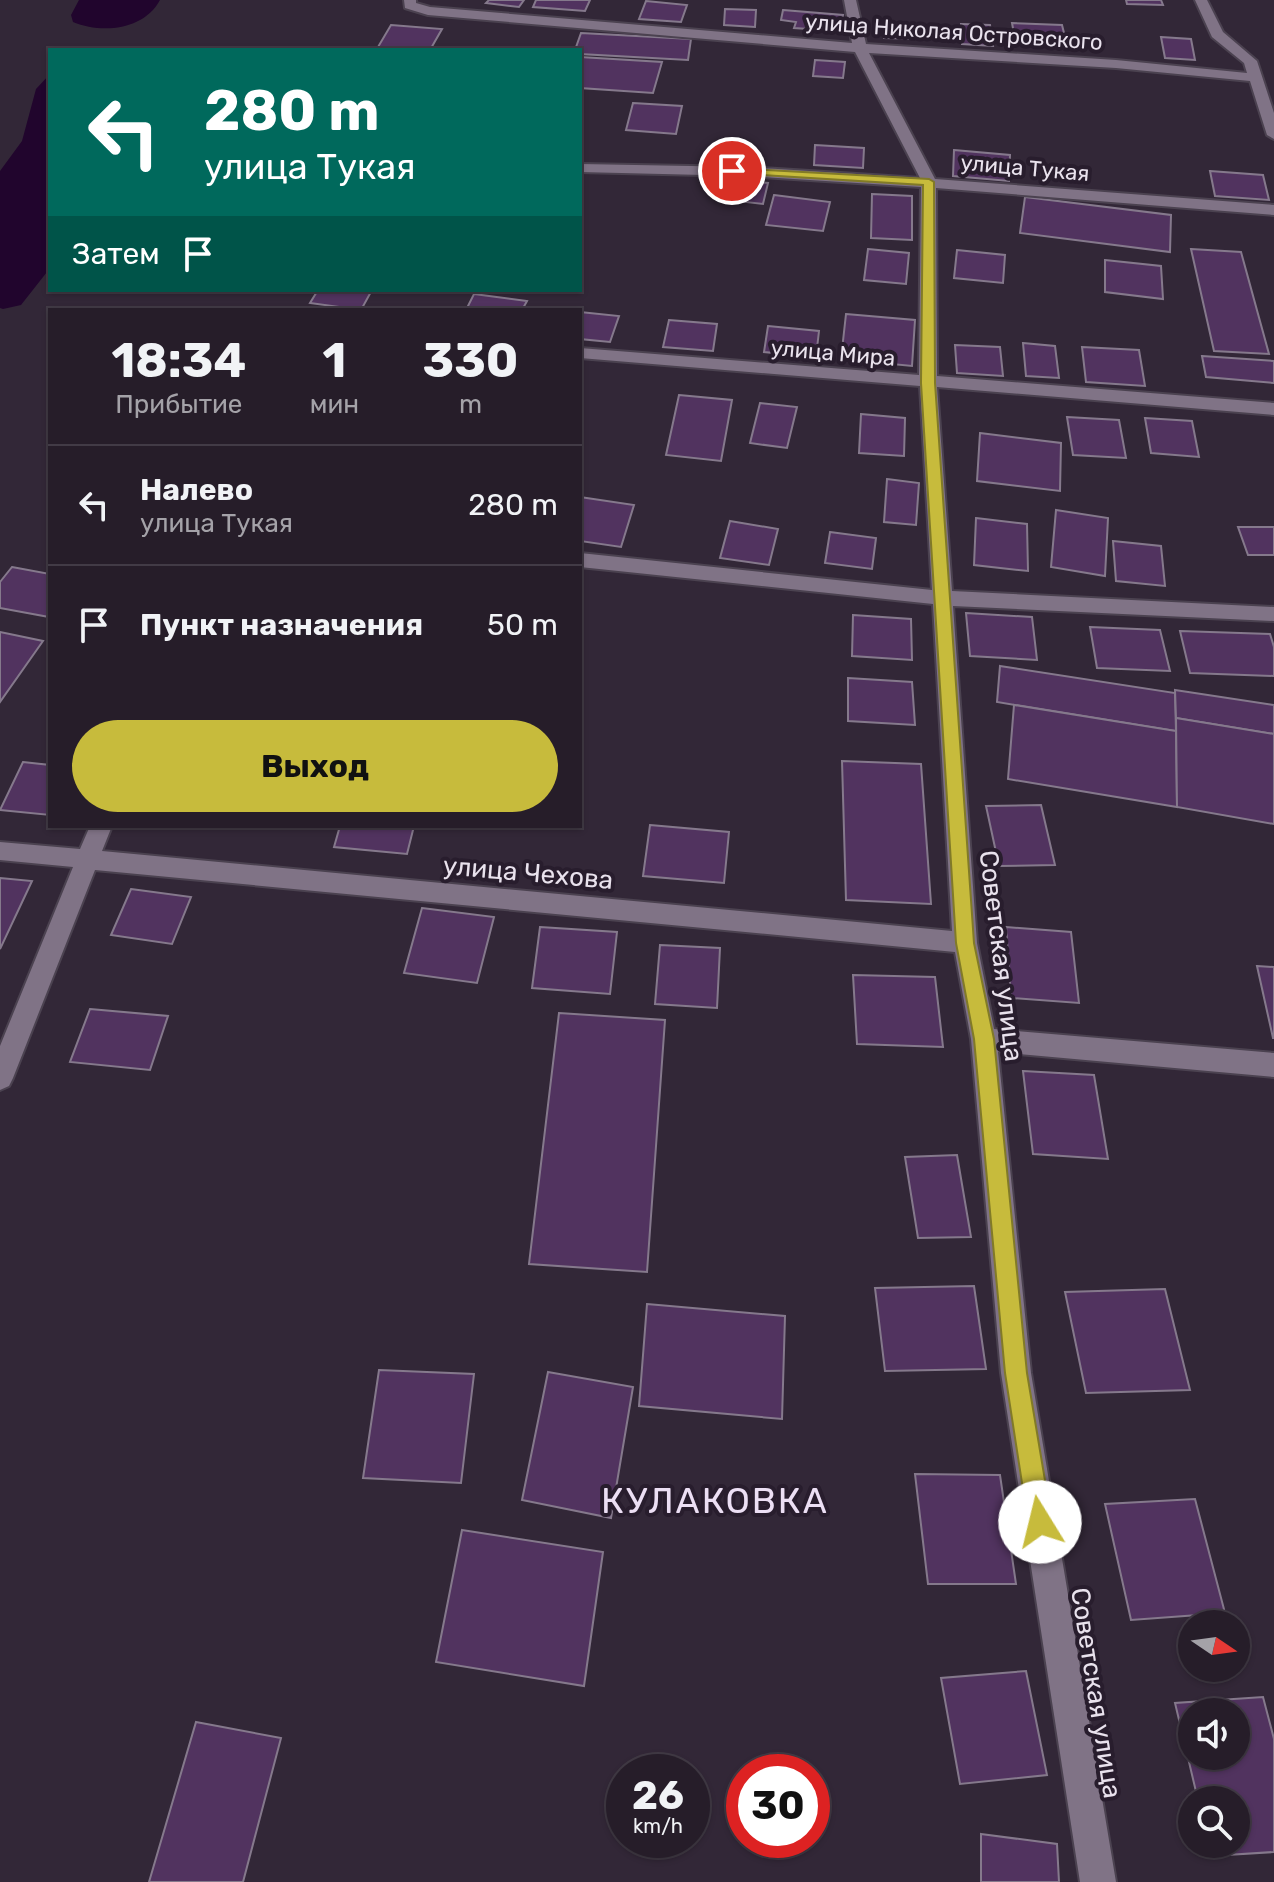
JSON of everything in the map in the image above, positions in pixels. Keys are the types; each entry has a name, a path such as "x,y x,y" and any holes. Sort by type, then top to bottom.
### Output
{"street":[{"name":"Советская улица","path":"850,0 860,48 929,182 928,383 965,943 984,1039 1016,1373 1098,1882"},
{"path":"1201,0 1217,34 1250,61 1274,135"},
{"name":"улица Николая Островского","path":"410,2 428,11 860,48 1116,64 1256,78"},
{"name":"улица Тукая","path":"582,168 626,172 704,169 929,182 1274,210"},
{"name":"улица Мира","path":"582,353 1274,409"},
{"path":"582,560 940,598 1274,614"},
{"path":"0,1078 100,828"},
{"name":"улица Чехова","path":"0,851 965,943"},
{"path":"984,1039 1274,1065"}],"shaded area":[{"path":"79,0 160,0 144,18 133,23 97,28 73,22 71,15"},
{"path":"48,76 47,272 21,305 3,309 0,308 0,171 22,141 36,89"}],"building":[{"path":"489,0 524,0 519,7 486,3"},
{"path":"536,0 590,0 585,11 533,7"},
{"path":"1126,0 1161,0 1163,5 1127,4"},
{"path":"646,1 687,5 681,22 639,19"},
{"path":"725,9 756,10 755,27 724,25"},
{"path":"783,10 843,15 840,31 794,28 796,22 781,20"},
{"path":"883,23 922,24 924,39 884,38"},
{"path":"1012,23 1062,25 1066,41 1015,39"},
{"path":"961,24 990,25 993,46 962,44"},
{"path":"391,25 442,29 431,48 378,47"},
{"path":"581,33 691,39 688,60 582,54 582,48 576,48"},
{"path":"1161,37 1191,39 1195,60 1165,58"},
{"path":"582,57 662,62 653,93 582,88"},
{"path":"815,60 845,62 843,78 813,76"},
{"path":"633,103 682,106 676,134 626,130"},
{"path":"815,145 864,148 863,168 814,165"},
{"path":"954,150 1010,155 1009,181 953,176"},
{"path":"1210,171 1263,175 1269,200 1215,196"},
{"path":"724,179 768,183 763,204 719,199"},
{"path":"872,194 912,196 912,240 871,238"},
{"path":"774,195 830,202 823,231 766,225"},
{"path":"1025,197 1171,215 1170,252 1020,233"},
{"path":"868,249 909,253 906,284 864,280"},
{"path":"1191,249 1241,252 1269,354 1214,351"},
{"path":"957,250 1005,255 1003,283 954,278"},
{"path":"1105,260 1161,266 1163,299 1105,292"},
{"path":"317,292 371,292 362,308 310,303"},
{"path":"474,294 527,301 523,308 467,308"},
{"path":"582,312 619,316 610,342 582,339"},
{"path":"846,314 915,320 912,366 841,359"},
{"path":"669,320 717,324 713,351 663,347"},
{"path":"768,326 819,331 816,357 764,352"},
{"path":"1023,343 1055,346 1059,378 1026,376"},
{"path":"955,345 1000,347 1003,376 957,373"},
{"path":"1082,347 1139,350 1145,386 1086,382"},
{"path":"1202,356 1274,361 1274,383 1206,377"},
{"path":"679,395 732,400 721,461 666,455"},
{"path":"760,403 797,407 787,448 750,443"},
{"path":"861,414 905,418 904,456 859,453"},
{"path":"1067,417 1119,420 1126,458 1073,455"},
{"path":"1145,418 1192,421 1199,457 1151,453"},
{"path":"980,433 1061,443 1060,491 977,481"},
{"path":"887,479 919,483 916,525 884,522"},
{"path":"582,497 634,505 621,547 582,541"},
{"path":"1056,510 1108,518 1105,576 1051,567"},
{"path":"976,518 1027,524 1028,571 974,565"},
{"path":"730,521 778,529 769,565 720,558"},
{"path":"1238,527 1274,527 1274,555 1248,555"},
{"path":"830,532 876,538 872,569 825,563"},
{"path":"1113,541 1161,546 1165,586 1116,581"},
{"path":"12,567 48,574 48,617 0,608 0,582"},
{"path":"966,613 1032,617 1037,660 970,656"},
{"path":"853,615 911,619 912,660 852,656"},
{"path":"1090,627 1160,630 1170,671 1097,668"},
{"path":"1180,631 1270,634 1274,647 1274,676 1190,673"},
{"path":"0,632 43,641 0,702"},
{"path":"1000,666 1175,693 1176,731 997,702"},
{"path":"848,678 912,682 915,725 848,721"},
{"path":"1175,690 1274,705 1274,734 1176,718"},
{"path":"1014,705 1176,731 1177,807 1008,779"},
{"path":"1176,718 1274,734 1274,824 1177,807"},
{"path":"842,761 921,764 931,904 846,900"},
{"path":"23,762 48,765 48,815 0,810"},
{"path":"1041,805 1055,865 999,866 986,806"},
{"path":"650,825 729,832 724,883 643,876"},
{"path":"339,828 414,828 407,854 334,847"},
{"path":"0,878 32,881 0,949"},
{"path":"131,889 191,897 172,944 111,935"},
{"path":"422,908 494,917 477,983 404,973"},
{"path":"540,927 617,932 610,994 532,988"},
{"path":"1006,927 1071,932 1079,1003 1011,998"},
{"path":"660,945 720,948 717,1008 655,1004"},
{"path":"1257,966 1274,967 1274,1038 1273,1038"},
{"path":"853,975 935,977 943,1047 857,1044"},
{"path":"90,1009 168,1016 150,1070 70,1062"},
{"path":"559,1013 665,1020 647,1272 529,1264"},
{"path":"1023,1071 1094,1075 1108,1159 1033,1154"},
{"path":"957,1155 971,1237 918,1238 905,1157"},
{"path":"974,1286 986,1369 885,1371 875,1288"},
{"path":"1165,1289 1190,1390 1086,1393 1065,1292"},
{"path":"647,1304 785,1316 782,1419 639,1406"},
{"path":"379,1370 474,1374 461,1483 363,1478"},
{"path":"548,1372 633,1387 611,1518 522,1500"},
{"path":"915,1474 1000,1475 1016,1584 928,1584"},
{"path":"1195,1499 1224,1610 1178,1610 1178,1616 1131,1620 1105,1504"},
{"path":"462,1530 603,1552 584,1686 436,1662"},
{"path":"1026,1671 1047,1775 960,1784 941,1678"},
{"path":"1263,1697 1274,1739 1274,1852 1250,1854 1250,1786 1195,1786 1191,1770 1250,1770 1248,1698"},
{"path":"196,1722 281,1738 243,1882 149,1882"},
{"path":"981,1834 1057,1844 1059,1882 981,1882"}],"district":[{"name":"КУЛАКОВКА","path":"715,1500"}],"route":[{"path":"732,171 929,182 928,383 965,943 984,1039 1016,1373 1040,1522"}]}
